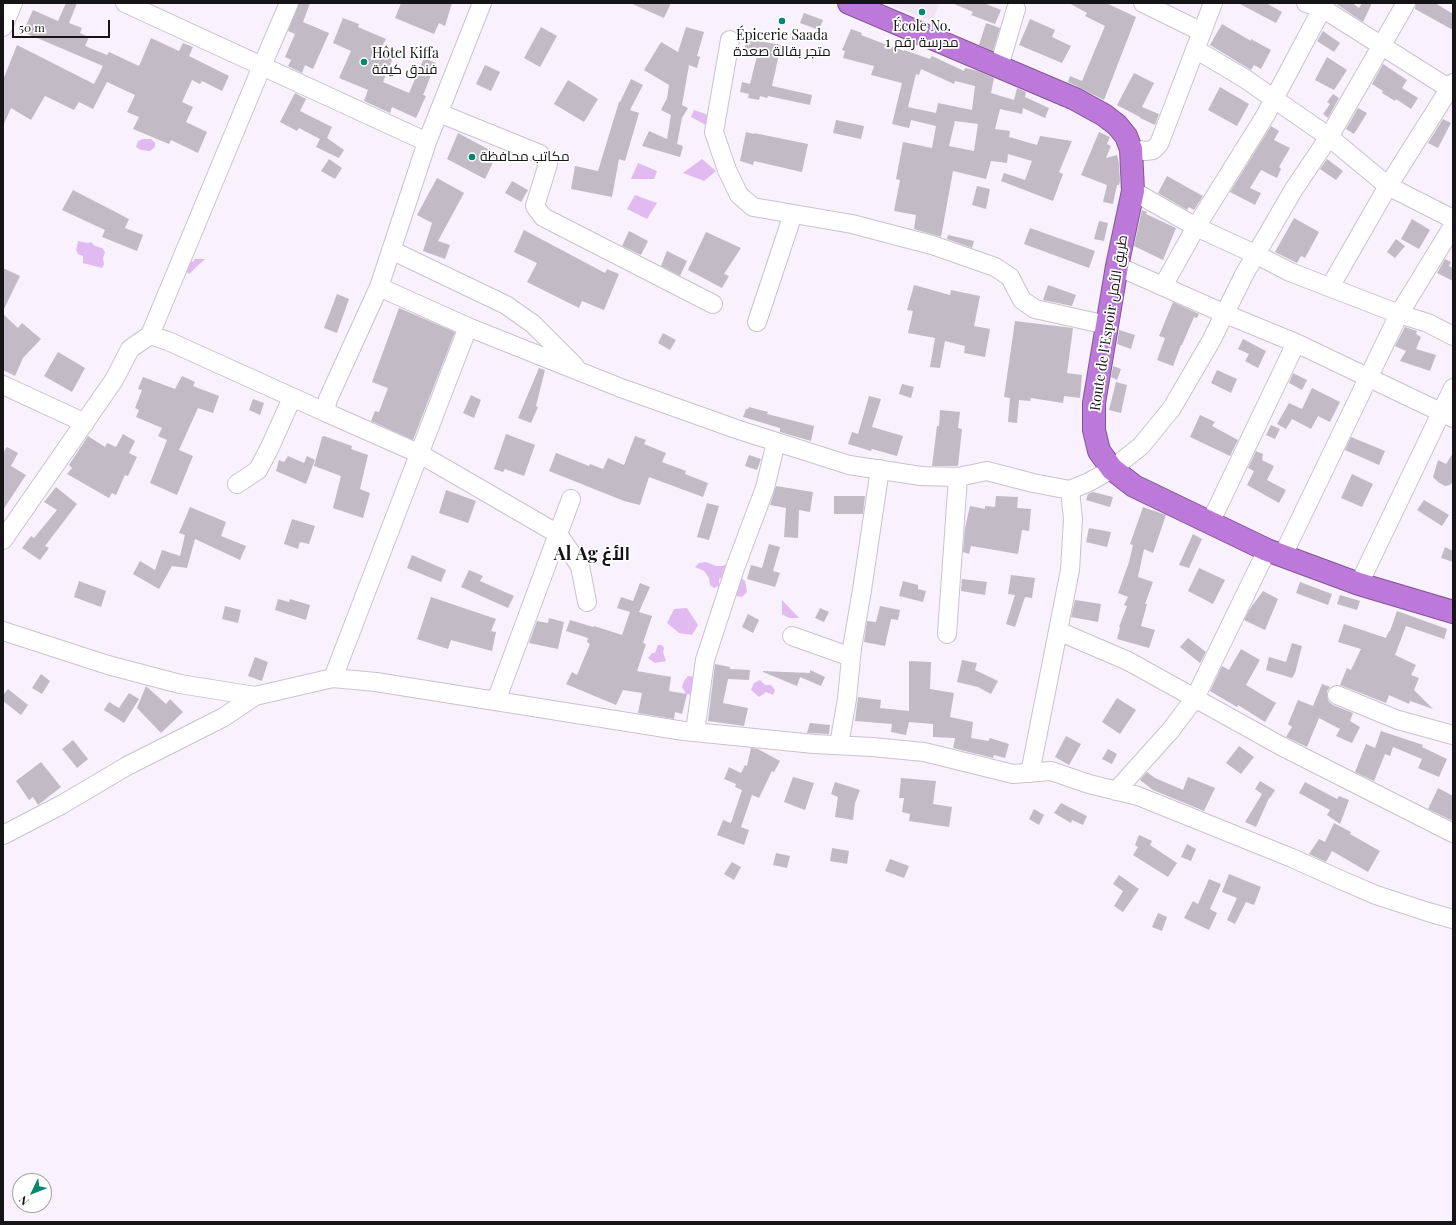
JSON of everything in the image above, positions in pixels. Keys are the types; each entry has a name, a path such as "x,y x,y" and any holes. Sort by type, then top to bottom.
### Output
{"highway":[{"name":"Route de l’Espoir طريق الأمل","path":"849,3 1075,99 1104,115 1117,125 1126,136 1131,149 1133,191 1117,266 1094,403 1094,430 1099,451 1112,468 1134,486 1275,553 1358,584 1453,612"}],"street":[{"path":"3,27 13,3"},
{"path":"125,3 427,142"},
{"path":"3,540 114,380 130,349 150,336 289,3"},
{"path":"325,412 328,399 379,287 427,142 482,3"},
{"path":"1143,3 1202,32"},
{"path":"1131,149 1145,151 1153,150 1158,144 1213,3"},
{"path":"379,287 468,326 621,388 776,442 849,465 921,476 958,477 987,470 1033,483 1070,490 1089,482 1112,468 1142,446 1172,408 1211,341 1223,313 1255,254 1294,190 1329,137 1406,3"},
{"path":"1163,286 1196,227 1265,116 1318,5 1452,88 1388,186 1330,287"},
{"path":"999,67 1016,9"},
{"path":"730,40 714,132 727,170 739,195 753,207 852,224 951,251 995,267 1010,277 1022,300 1035,309 1107,326"},
{"path":"1195,49 1244,78 1329,137 1388,186 1453,219"},
{"path":"439,113 540,154 548,164 535,206 543,217 712,304"},
{"path":"1133,191 1196,227 1290,272 1399,314 1428,323 1453,336"},
{"path":"757,322 793,214"},
{"path":"1116,790 1170,731 1196,698 1368,378 1399,314 1453,226"},
{"path":"391,250 506,305 533,324 582,372"},
{"path":"1117,266 1223,313 1296,343 1447,415"},
{"path":"333,678 468,326"},
{"path":"150,336 168,341 292,398 420,454 558,534 580,566 587,602"},
{"path":"1210,523 1296,343"},
{"path":"3,385 85,423"},
{"path":"1358,584 1447,415 1453,388"},
{"path":"237,484 258,470 292,398"},
{"path":"695,732 705,660 735,568 765,488 776,442"},
{"path":"839,745 880,469"},
{"path":"947,634 958,477"},
{"path":"1030,773 1070,570 1073,519 1070,490"},
{"path":"496,701 571,499"},
{"path":"3,630 108,665 180,684 255,696"},
{"path":"1058,631 1128,661 1282,746 1453,833"},
{"path":"792,636 851,657"},
{"path":"3,835 61,805 127,766 224,717 255,696 333,678 376,682 695,732 924,752 1013,774 1051,771 1089,784 1138,796 1292,858 1376,895 1453,919"},
{"path":"1337,695 1398,720 1453,735"}],"shaded area":[{"name":"École No. 1 مدرسة رقم","path":"884,3 940,3 932,21"},
{"path":"694,110 708,115 706,125 691,117"},
{"path":"143,139 151,139 155,143 155,147 150,151 141,150 136,147 138,141"},
{"path":"702,159 716,171 704,181 683,173"},
{"path":"638,163 657,171 654,179 631,179"},
{"path":"635,195 657,203 647,219 627,209"},
{"path":"78,241 88,243 91,242 95,246 102,248 105,252 103,258 104,264 102,268 83,263 83,256 78,254 76,250"},
{"path":"195,259 205,259 189,274 184,269 185,261 193,262"},
{"path":"706,562 716,566 723,566 729,562 727,574 719,579 719,586 714,588 710,585 709,578 704,571 695,567 699,563"},
{"path":"738,576 745,581 747,592 742,597 730,595"},
{"path":"782,600 799,618 789,618 782,614"},
{"path":"687,608 698,625 692,635 679,633 667,623 674,609"},
{"path":"658,645 662,645 664,648 663,652 666,661 655,663 648,658 652,653 655,653"},
{"path":"688,676 697,677 695,695 686,694 682,687"},
{"path":"760,680 765,685 771,685 775,690 773,695 766,692 759,697 751,690 754,683"}],"building":[{"path":"66,3 77,3 69,23 82,28 80,33 89,37 85,46 107,55 109,52 139,66 151,38 179,51 183,43 193,47 189,56 229,76 222,91 202,81 200,84 192,80 182,102 193,107 186,122 207,132 198,153 171,140 169,144 133,129 139,117 127,112 135,95 107,82 93,109 79,102 74,110 45,96 31,120 11,108 3,126 3,80 17,45 94,84 103,66 23,32 33,10 58,21"},
{"path":"299,3 310,3 303,22 329,33 313,69 305,65 302,73 288,66 291,60 285,57 295,34 288,31"},
{"path":"401,3 452,3 445,26 439,23 434,34 395,18"},
{"path":"630,3 671,3 664,18"},
{"path":"952,3 984,3 1001,10 995,24 971,15 973,12"},
{"path":"1069,3 1106,3 1136,17 1104,100 1068,82 1070,76 1082,81 1105,26 1085,16 1087,13"},
{"path":"1238,3 1266,3 1282,12 1276,23"},
{"path":"1335,3 1352,3 1359,8 1362,3 1372,3 1363,22"},
{"path":"1416,3 1435,3 1453,14 1453,30 1415,9"},
{"path":"804,13 823,20 819,30 800,23"},
{"path":"343,18 359,24 358,27 386,39 382,47 395,53 383,82 409,93 424,58 436,63 423,95 426,96 416,118 392,107 390,113 364,101 368,90 339,78 351,51 333,43"},
{"path":"1030,19 1055,30 1052,37 1071,46 1062,63 1019,45"},
{"path":"986,23 1000,28 993,51 979,45"},
{"path":"1222,24 1251,41 1251,39 1271,50 1261,69 1254,65 1251,70 1210,45"},
{"path":"541,27 557,36 540,67 524,58"},
{"path":"686,27 704,32 697,56 700,57 697,68 689,65 682,105 688,108 682,118 677,144 683,146 680,157 642,146 649,131 667,139 671,115 661,110 667,98 669,85 644,70 661,42 678,52"},
{"path":"851,29 862,33 861,35 904,51 930,59 932,56 964,71 965,68 978,71 994,78 991,93 1014,100 1017,88 1026,92 1025,97 1049,108 1045,118 1023,108 1022,114 1000,109 995,129 1010,131 1009,137 1037,145 1040,136 1072,141 1059,172 1063,174 1053,201 1001,181 1004,173 1025,180 1032,161 1008,154 1007,163 991,161 986,179 953,171 941,237 914,229 916,215 894,211 900,180 896,179 903,142 932,148 936,126 911,120 909,128 892,124 902,83 871,75 874,66 843,58 845,51 842,50","holes":["921,69 954,84 955,81 975,86 972,110 938,103 936,113 908,107 916,74 919,75","955,121 978,124 974,151 949,146"]},
{"path":"1323,31 1340,43 1334,52 1317,41"},
{"path":"746,39 781,45 772,86 812,95 810,105 768,96 767,98 760,96 759,100 748,98 749,94 740,92 742,82 750,84 757,56 744,54"},
{"path":"1327,57 1347,70 1334,90 1315,80"},
{"path":"1383,64 1407,80 1402,88 1418,98 1411,109 1396,99 1395,101 1382,93 1383,91 1372,84"},
{"path":"485,65 500,72 491,91 476,84"},
{"path":"1134,73 1154,83 1142,107 1159,114 1155,125 1117,105"},
{"path":"631,79 643,85 630,110 639,113 625,161 619,159 612,197 571,189 575,166 598,171 619,102"},
{"path":"568,80 598,99 584,122 554,104"},
{"path":"1220,87 1249,104 1237,126 1208,110"},
{"path":"295,93 306,99 300,111 332,127 327,138 344,150 339,158 316,147 320,139 299,128 297,131 280,122"},
{"path":"1333,94 1339,98 1328,118 1323,114 1330,104 1327,102"},
{"path":"1358,108 1367,113 1354,134 1346,129"},
{"path":"1443,119 1451,123 1438,148 1428,143"},
{"path":"836,120 864,126 861,139 833,133"},
{"path":"1271,126 1279,131 1274,140 1290,148 1279,167 1281,169 1277,178 1261,170 1250,188 1261,193 1255,205 1230,192"},
{"path":"746,132 808,144 802,172 754,161 753,165 740,161"},
{"path":"1099,132 1110,137 1107,144 1111,146 1106,158 1117,155 1119,164 1120,181 1119,185 1117,185 1113,204 1103,202 1107,185 1081,175"},
{"name":"مكاتب محافظة","path":"458,133 497,154 485,179 447,159"},
{"path":"329,159 342,168 335,179 321,171"},
{"path":"1327,159 1343,171 1336,180 1320,169"},
{"path":"1167,176 1203,196 1194,210 1189,207 1187,210 1158,193"},
{"path":"437,178 464,193 438,241 450,245 445,259 423,251 432,223 417,215"},
{"path":"512,181 528,190 521,202 505,193"},
{"path":"977,186 990,189 986,209 972,205"},
{"path":"73,190 129,219 125,228 143,235 137,251 102,237 105,230 62,210"},
{"path":"1142,210 1147,212 1146,214 1176,228 1163,260 1134,246"},
{"path":"1294,218 1319,232 1305,258 1301,256 1297,263 1275,252"},
{"path":"1412,219 1430,230 1419,249 1401,239"},
{"path":"1099,221 1108,223 1104,241 1094,239"},
{"path":"1030,228 1095,251 1089,268 1024,244"},
{"path":"524,230 605,273 607,269 619,274 604,310 582,301 579,308 527,282 537,263 514,252"},
{"path":"629,231 648,241 641,255 622,246"},
{"path":"706,232 741,248 724,274 729,276 722,288 688,270"},
{"path":"948,235 974,241 972,248 947,239"},
{"path":"1396,239 1405,246 1395,258 1387,252"},
{"path":"667,251 687,261 680,276 661,266"},
{"path":"1445,259 1451,262 1449,266 1453,268 1453,281 1437,273"},
{"path":"3,268 20,276 3,311"},
{"path":"914,285 950,295 951,290 980,296 974,326 990,329 985,357 964,353 965,346 945,341 940,368 930,367 935,338 908,333 913,311 907,310"},
{"path":"1048,285 1076,295 1072,306 1043,300"},
{"path":"337,294 349,299 337,333 324,328"},
{"path":"1173,302 1199,314 1197,318 1194,317 1173,366 1157,360 1165,338 1159,336"},
{"path":"399,308 455,332 413,440 371,421 375,411 379,412 388,388 372,382"},
{"path":"3,314 18,328 22,323 41,339 23,358 15,376 3,370"},
{"path":"1015,321 1073,328 1067,373 1082,375 1080,398 1064,396 1063,403 1031,398 1030,401 1019,400 1017,423 1008,422 1010,398 1004,397"},
{"path":"1405,327 1417,331 1416,334 1421,337 1416,349 1436,355 1430,371 1400,361 1406,351 1395,346"},
{"path":"1119,330 1135,335 1131,349 1117,344"},
{"path":"663,333 676,340 670,350 658,343"},
{"path":"1243,339 1266,351 1258,368 1245,361 1249,354 1238,349"},
{"path":"58,352 85,368 72,392 44,376"},
{"path":"1113,366 1121,369 1117,380 1111,377"},
{"path":"539,368 545,370 536,406 538,407 531,423 518,418"},
{"path":"1217,370 1237,379 1231,393 1211,383"},
{"path":"1293,373 1307,380 1302,390 1289,383"},
{"path":"182,376 195,382 193,386 219,396 213,413 198,408 179,450 193,456 177,495 150,483 167,440 158,436 162,428 136,417 139,410 135,408 142,390 138,389 143,377 175,389"},
{"path":"1116,382 1127,385 1121,413 1109,410"},
{"path":"902,384 914,387 911,398 899,394"},
{"path":"1312,388 1340,402 1330,422 1318,416 1311,429 1292,419 1286,429 1277,424 1289,403 1302,409"},
{"path":"471,395 481,400 474,418 463,413"},
{"path":"869,396 881,399 872,427 903,436 897,456 872,449 871,451 848,444 852,432 858,434"},
{"path":"253,399 264,403 260,415 249,410"},
{"path":"749,407 768,412 767,414 814,426 811,441 780,432 780,428 743,417 746,409"},
{"path":"940,410 960,412 958,428 962,429 958,466 932,466 937,426 939,426"},
{"path":"1200,415 1215,422 1212,426 1238,440 1230,456 1190,437"},
{"path":"1271,425 1280,429 1275,439 1266,435"},
{"path":"123,434 135,441 129,453 137,457 128,476 125,475 116,495 112,493 109,498 67,474 72,468 69,465 88,436 105,447 107,443 116,447"},
{"path":"506,434 535,445 524,476 505,469 503,472 494,469"},
{"path":"324,436 352,446 351,449 368,455 360,489 370,493 363,518 333,508 341,476 314,466 322,437"},
{"path":"635,436 646,440 644,444 666,453 662,462 686,471 685,474 708,483 703,497 649,477 640,505 624,501 549,471 556,453 589,466 590,464 603,469 608,458 624,465"},
{"path":"1351,437 1385,451 1379,465 1345,450"},
{"path":"7,447 18,453 11,466 26,475 3,510 3,453"},
{"path":"1256,451 1263,454 1262,460 1274,466 1267,480 1286,490 1279,503 1247,485 1254,471 1248,468"},
{"path":"1453,453 1453,482 1450,485 1445,486 1433,477 1438,460 1446,464"},
{"path":"749,455 761,459 757,470 745,466"},
{"path":"288,456 304,463 307,456 315,460 306,484 276,471 279,460 284,462"},
{"path":"1352,474 1373,484 1362,507 1341,498"},
{"path":"776,486 813,492 810,512 799,510 798,538 784,537 786,508 770,505"},
{"path":"56,487 77,504 45,546 49,548 40,560 22,548 31,536 34,538 57,510 44,502"},
{"path":"446,490 476,501 468,523 439,513"},
{"path":"1093,492 1113,497 1110,507 1086,500 1088,494"},
{"path":"834,496 865,496 863,514 834,514"},
{"path":"996,496 1018,497 1017,508 1031,509 1029,531 1022,530 1018,554 971,546 969,554 963,552 965,528 970,506 985,509 985,506 995,507"},
{"path":"1424,500 1449,515 1442,526 1417,510"},
{"path":"707,503 719,506 709,540 697,537"},
{"path":"190,507 226,522 221,536 246,546 240,560 195,539 187,568 172,566 159,589 133,574 140,561 155,570 162,550 180,556 185,535 179,533"},
{"path":"1143,507 1166,515 1153,553 1144,549 1138,577 1153,582 1145,604 1147,604 1141,626 1155,630 1149,648 1117,639 1119,627 1127,606 1124,605 1128,597 1118,593 1129,562 1133,545 1130,544"},
{"path":"292,519 315,526 309,544 300,542 298,549 284,544"},
{"path":"1089,528 1111,532 1107,547 1086,542"},
{"path":"1193,534 1202,539 1189,568 1179,565"},
{"path":"769,544 780,547 773,571 780,573 775,587 747,579 751,565 762,568"},
{"path":"1445,547 1453,551 1453,562 1441,558"},
{"path":"412,555 446,570 441,582 407,568"},
{"path":"1199,568 1225,580 1213,604 1188,591"},
{"path":"469,570 483,576 480,581 514,596 508,608 461,587"},
{"path":"1011,575 1035,578 1032,598 1025,597 1015,627 1006,624 1015,595 1008,594"},
{"path":"962,579 987,582 985,595 961,591"},
{"path":"79,581 106,591 101,607 74,597"},
{"path":"903,581 918,585 918,589 926,591 923,602 899,596"},
{"path":"1300,582 1332,594 1328,605 1296,593"},
{"path":"640,583 650,587 639,612 652,616 643,643 646,644 637,671 671,677 669,691 687,694 682,714 675,712 674,719 638,713 642,693 623,690 616,705 566,684 572,672 577,675 590,644 587,642 588,638 566,631 570,620 622,635 630,612 617,608 621,597 633,601"},
{"path":"1263,591 1278,599 1265,630 1244,620 1249,610"},
{"path":"1340,595 1360,601 1357,610 1337,604"},
{"path":"431,597 496,619 491,631 496,632 492,651 451,640 448,649 417,639"},
{"path":"278,599 289,602 290,599 310,605 306,620 275,610"},
{"path":"1075,600 1101,604 1098,622 1071,617"},
{"path":"225,606 241,610 238,623 222,619"},
{"path":"880,606 900,610 898,620 891,619 885,646 864,642 867,621 876,622"},
{"path":"820,608 829,612 824,622 815,618"},
{"path":"1397,611 1447,629 1444,639 1406,626 1395,655 1416,665 1411,675 1419,678 1414,690 1433,709 1410,701 1409,704 1389,695 1386,703 1340,685 1347,668 1351,670 1361,649 1338,642 1344,624 1386,638"},
{"path":"748,614 759,620 753,633 742,627"},
{"path":"549,618 564,622 558,649 529,643 537,621 548,623"},
{"path":"1188,638 1206,652 1200,663 1180,647"},
{"path":"1292,643 1302,646 1295,673 1292,678 1266,670 1269,657 1286,662"},
{"path":"1241,649 1260,660 1246,685 1276,703 1265,722 1238,705 1237,707 1210,691 1222,666 1229,670"},
{"path":"255,657 268,662 262,681 248,676"},
{"path":"962,660 977,663 975,670 998,681 991,694 978,687 957,682"},
{"path":"909,661 931,662 930,689 954,693 950,717 973,722 971,738 988,741 990,738 1009,744 1005,758 994,755 993,758 953,748 955,738 933,737 933,724 909,722 906,735 891,732 892,724 855,721 858,697 881,700 880,708 909,711"},
{"path":"715,664 730,667 730,669 750,670 749,680 728,679 723,703 748,708 744,726 708,721"},
{"path":"810,670 825,677 821,686 800,677 797,686 763,672 810,673"},
{"path":"41,674 50,681 42,694 32,688"},
{"path":"1322,684 1330,687 1327,691 1329,702 1353,713 1350,721 1360,727 1352,743 1336,736 1340,729 1319,718 1307,747 1286,737 1292,727 1288,724 1298,700 1313,706"},
{"path":"146,686 166,704 170,699 183,712 161,733 137,708"},
{"path":"8,689 28,705 21,715 3,701 3,695"},
{"path":"129,693 139,699 124,723 104,710 109,702 119,708"},
{"path":"1117,698 1136,710 1120,734 1102,722"},
{"path":"810,723 830,725 829,734 807,733"},
{"path":"1381,731 1423,745 1422,747 1447,759 1439,777 1418,768 1422,759 1393,747 1390,756 1385,754 1374,781 1355,772 1366,744 1375,748"},
{"path":"1066,736 1081,744 1069,765 1055,757"},
{"path":"73,740 88,759 77,768 62,749"},
{"path":"1239,746 1254,757 1241,774 1226,763"},
{"path":"751,748 758,749 780,761 774,772 772,771 759,798 752,795 741,827 749,830 744,845 717,835 723,820 731,823 742,790 735,787 736,784 724,779 729,767 741,773 745,765 747,766"},
{"path":"1108,749 1117,754 1112,764 1102,759"},
{"path":"41,762 61,787 38,805 33,797 29,800 16,781"},
{"path":"1147,772 1155,778 1183,790 1188,777 1215,788 1204,811 1153,790 1140,780"},
{"path":"793,777 814,783 805,810 784,802"},
{"path":"901,778 936,781 933,804 952,807 949,827 909,821 910,814 902,812 904,798 899,798"},
{"path":"1260,781 1275,790 1269,798 1256,827 1245,822 1262,794 1255,789"},
{"path":"835,782 860,790 855,803 853,820 835,817 838,797 831,794"},
{"path":"1305,782 1337,799 1339,796 1349,800 1340,824 1327,815 1330,810 1299,793"},
{"path":"1438,788 1453,796 1453,821 1428,809"},
{"path":"1061,803 1087,816 1083,825 1072,820 1071,823 1054,813"},
{"path":"1034,809 1044,815 1039,825 1029,819"},
{"path":"1334,823 1380,851 1368,872 1332,851 1326,862 1309,854 1319,839 1325,842"},
{"path":"1139,835 1152,841 1150,845 1177,863 1168,877 1133,855 1138,847 1135,845"},
{"path":"1187,844 1196,849 1191,861 1181,857"},
{"path":"832,848 849,851 847,864 830,861"},
{"path":"776,853 790,856 787,868 773,865"},
{"path":"890,859 909,866 904,878 885,871"},
{"path":"732,862 741,867 734,880 724,874"},
{"path":"1229,874 1261,887 1254,905 1246,902 1235,924 1227,920 1237,898 1222,892"},
{"path":"1119,875 1139,889 1123,912 1114,906 1123,891 1113,884"},
{"path":"1209,879 1221,884 1210,909 1217,913 1209,930 1184,918 1193,901 1198,904"},
{"path":"1158,913 1167,917 1162,931 1152,927"}],"place":[{"name":"École No. 1 مدرسة رقم","path":"922,12"},
{"name":"Épicerie Saada متجر بقالة صعدة","path":"782,21"},
{"name":"Hôtel Kiffa فندق كيفة","path":"364,62"},
{"name":"مكاتب محافظة","path":"472,157"}],"district":[{"name":"Al Ag الأغ","path":"592,554"}]}
